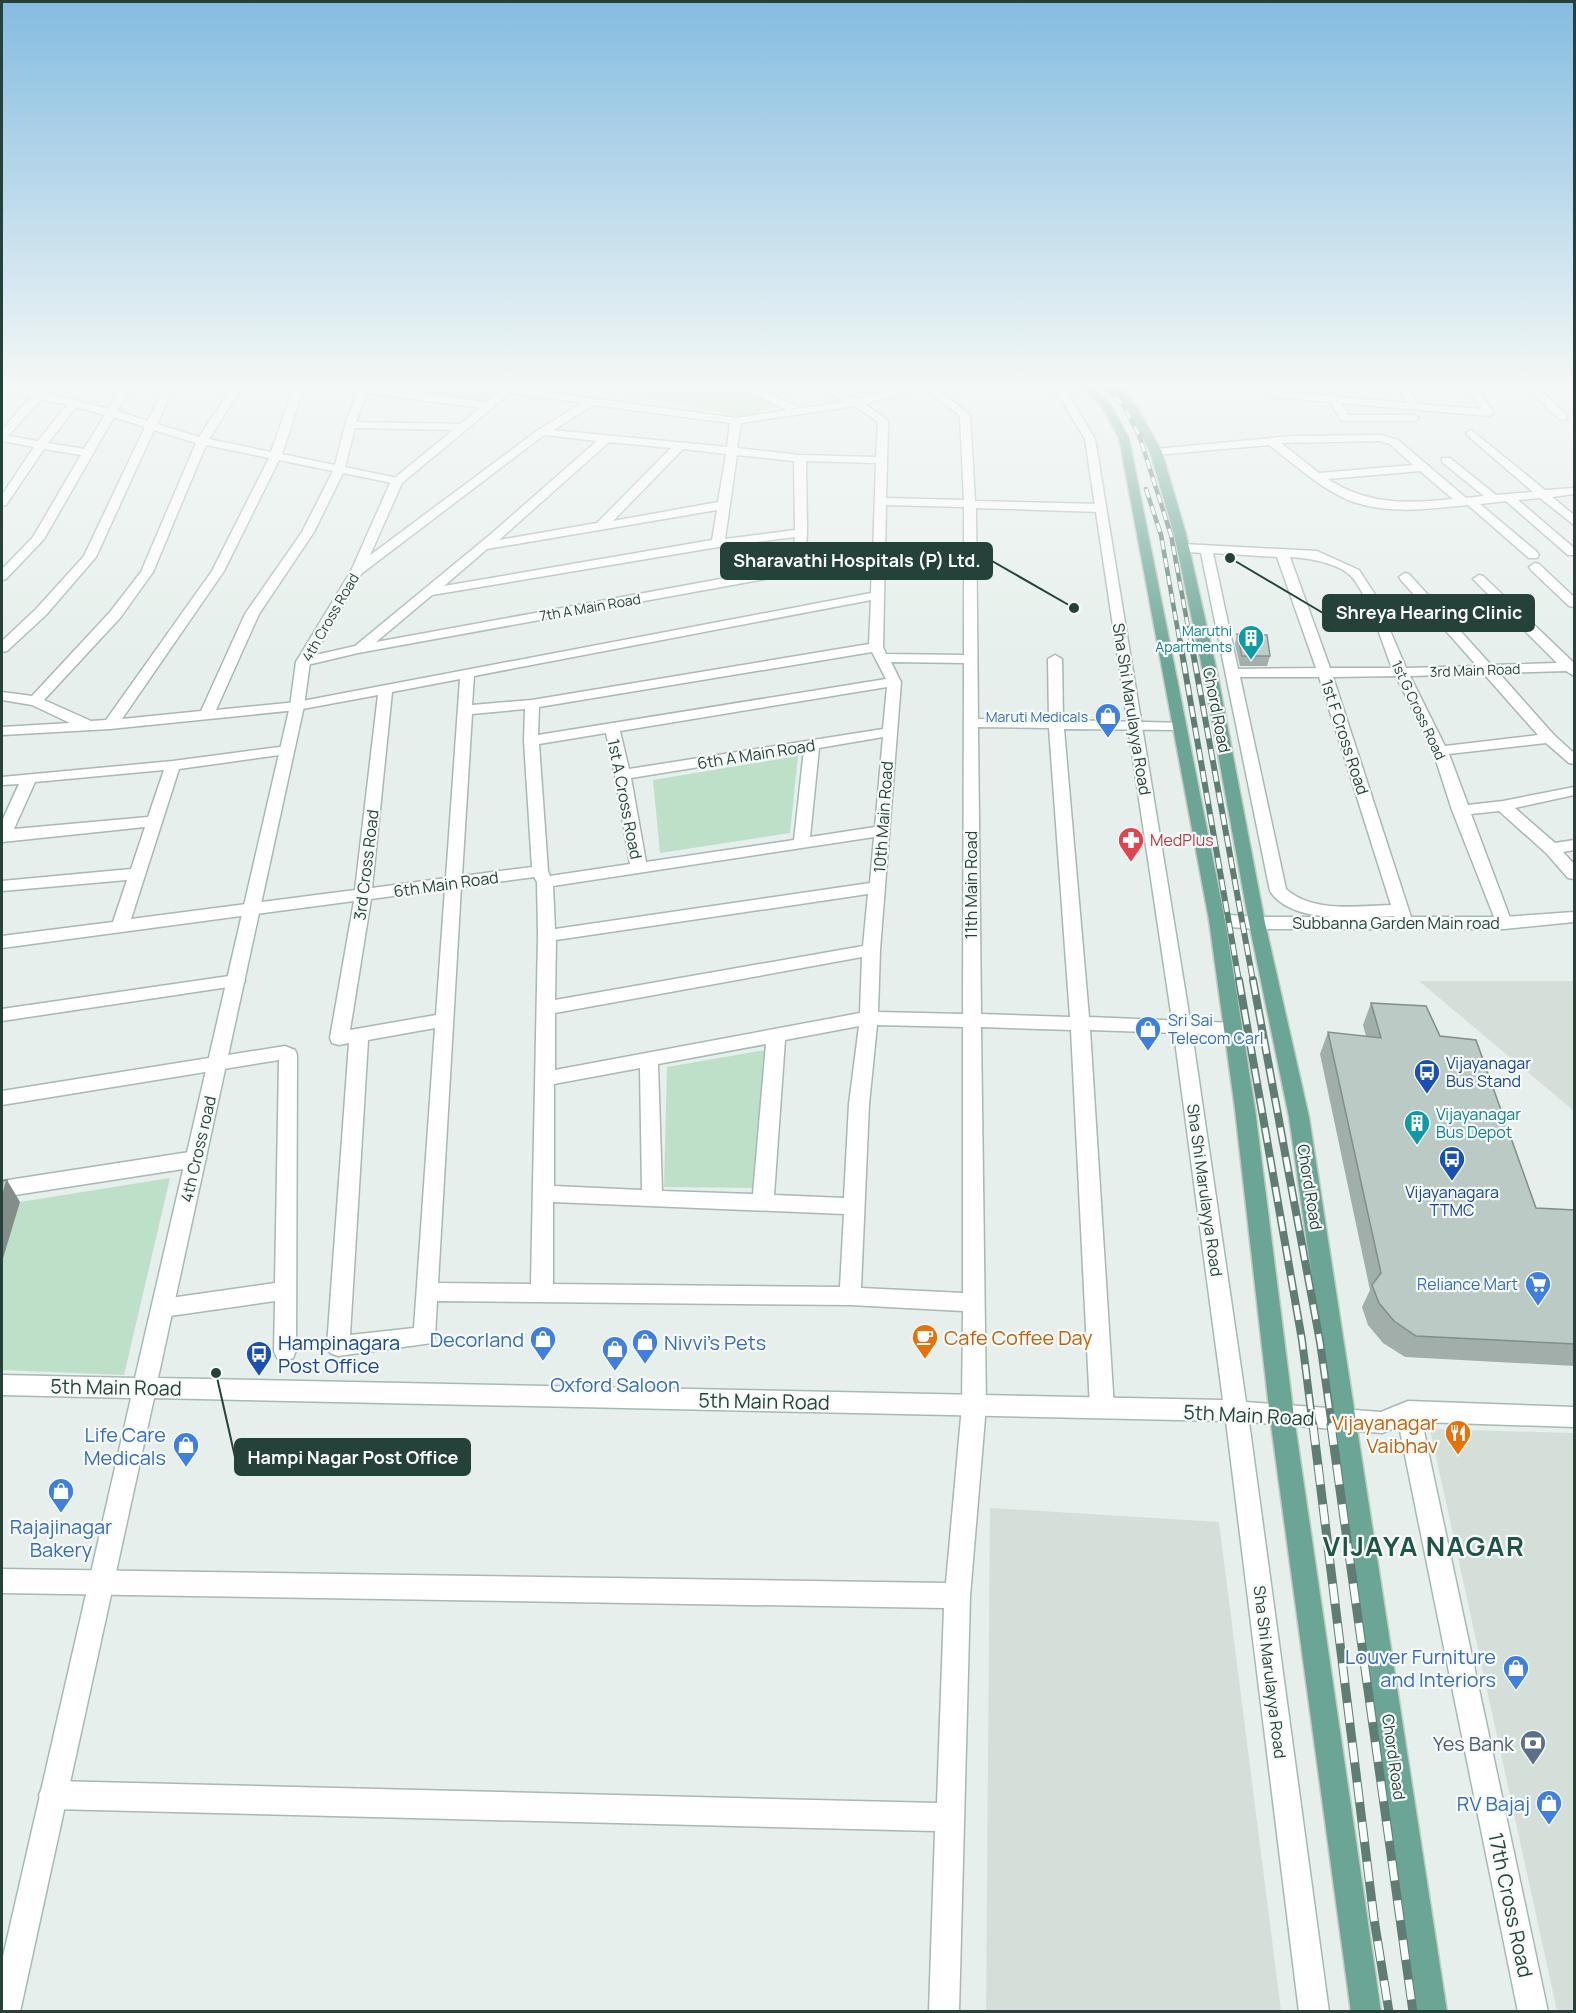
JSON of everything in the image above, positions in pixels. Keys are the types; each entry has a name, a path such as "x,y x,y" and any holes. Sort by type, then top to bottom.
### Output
{"main road":[{"path":"1132,478 1217,920 1234,1029 1282,1417 1366,2012"},
{"name":"Chord Road","path":"1163,478 1183,548 1210,672 1257,923 1299,1117 1432,2012"}],"street":[{"path":"2,503 19,478"},
{"path":"2,576 38,539 72,478"},
{"path":"2,648 41,612 90,557 128,478"},
{"path":"35,701 115,615 147,572 186,478"},
{"path":"110,725 218,571 265,478"},
{"path":"206,715 252,614 308,532 335,478"},
{"path":"381,478 397,481"},
{"name":"4th Cross Road","path":"251,910 297,706 303,662 357,571 397,481 401,478"},
{"path":"357,571 481,478"},
{"path":"358,649 484,547 562,478"},
{"path":"600,527 648,478"},
{"path":"718,543 728,478"},
{"path":"798,569 801,533 800,478"},
{"path":"531,741 894,682 879,652 881,478"},
{"name":"11th Main Road","path":"944,2012 957,1596 974,1406 968,478"},
{"name":"Sha Shi Marulayya Road","path":"1096,478 1182,1026 1236,1412 1314,2012"},
{"path":"1321,478 1351,496 1366,502 1420,507 1575,491"},
{"path":"1437,478 1534,561 1575,603"},
{"path":"1468,478 1494,499"},
{"path":"1524,478 1575,521"},
{"path":"1508,497 1572,552"},
{"path":"880,501 1100,508"},
{"path":"484,547 724,506"},
{"path":"429,592 718,543 801,533"},
{"name":"1st G Cross Road","path":"1183,548 1317,555 1354,573 1368,593 1401,672 1440,751 1460,810 1504,923"},
{"path":"1206,549 1278,891 1290,903 1310,908 1403,917"},
{"name":"1st F Cross Road","path":"1282,552 1325,673 1403,917"},
{"name":"7th A Main Road","path":"303,662 358,649 798,569 879,558"},
{"path":"1405,577 1549,738 1575,759"},
{"path":"1479,579 1573,669"},
{"path":"2,731 110,725 297,706 879,595"},
{"path":"464,710 532,704 879,652 970,659"},
{"path":"1055,659 1056,725 1080,1023 1102,1408"},
{"name":"3rd Main Road","path":"1231,673 1573,669"},
{"path":"467,675 429,1292 850,1296 974,1303"},
{"name":"10th Main Road","path":"850,1296 859,1104 869,1018 871,950 894,682"},
{"name":"3rd Cross Road","path":"385,691 349,1036 346,1202 338,1346 424,1336 429,1292"},
{"path":"2,696 35,701 89,726"},
{"path":"532,704 531,741 547,936 542,1292"},
{"path":"971,723 1180,726"},
{"name":"1st A Cross Road","path":"612,729 623,776 639,868"},
{"name":"6th A Main Road","path":"623,776 889,732"},
{"path":"1440,751 1549,738"},
{"path":"801,844 812,746"},
{"path":"2,781 173,765 287,750"},
{"path":"120,927 173,765"},
{"path":"2,836 29,778"},
{"path":"1460,810 1503,806 1575,791"},
{"path":"1503,806 1552,849 1575,874"},
{"path":"2,836 154,820"},
{"name":"6th Main Road","path":"2,942 454,882 639,868 883,831"},
{"path":"1552,849 1575,845"},
{"path":"2,886 137,874"},
{"path":"547,936 878,887"},
{"name":"4th Cross road","path":"5,2012 251,910"},
{"name":"Subbanna Garden Main road","path":"1217,920 1257,923 1403,917 1504,923 1575,917"},
{"path":"546,1008 871,950"},
{"path":"2,1015 236,981"},
{"path":"545,1079 869,1018 1234,1029"},
{"path":"349,1036 445,1020"},
{"path":"763,1201 776,1036"},
{"path":"2,1098 285,1053 288,1056 285,1351"},
{"path":"649,1060 652,1198"},
{"path":"2,1189 196,1159"},
{"path":"543,1194 853,1206"},
{"path":"163,1308 287,1290"},
{"name":"5th Main Road","path":"2,1385 1102,1408 1236,1412 1382,1423 1408,1411"},
{"path":"1408,1411 1575,1418"},
{"name":"17th Cross Road","path":"1408,1411 1533,2012"},
{"path":"2,1581 957,1596"},
{"path":"53,1795 950,1817"}],"shaded area":[{"path":"1419,981 1574,981 1574,1111"},
{"path":"1430,1429 1574,1433 1574,2011 1557,2011"},
{"path":"990,1508 1219,1522 1281,2011 986,2011"}],"green space":[{"path":"798,756 790,833 660,853 653,780"},
{"path":"771,1049 758,1188 664,1187 667,1067"},
{"path":"170,1178 124,1375 2,1370 2,1262 20,1202"}],"building":[{"path":"1237,634 1267,635 1270,656 1242,656"},
{"name":"Vijayanagar Bus Depot","path":"1371,1003 1426,1006 1440,1036 1476,1040 1536,1208 1575,1210 1575,1344 1416,1336 1394,1321 1379,1303 1372,1285 1381,1273 1328,1032 1381,1038"},
{"path":"7,1180 2,1199 2,1181"}],"railway":[{"path":"1153,478 1171,535 1191,643"},
{"path":"1146,489 1161,535 1180,643"},
{"path":"1180,641 1239,981"},
{"path":"1191,641 1253,981"},
{"path":"1239,980 1302,1340 1313,1427"},
{"path":"1253,980 1320,1342 1332,1427"},
{"path":"1313,1425 1374,1919 1389,2012"},
{"path":"1331,1425 1413,2012"}],"place":[{"name":"Shreya Hearing Clinic","path":"1230,558"},
{"name":"Sharavathi Hospitals (P) Ltd.","path":"1074,608"},
{"name":"Maruthi Apartments","path":"1251,661"},
{"name":"Maruti Medicals","path":"1108,739"},
{"name":"MedPlus","path":"1131,863"},
{"name":"Sri Sai Telecom Carl","path":"1148,1052"},
{"name":"Vijayanagar Bus Stand","path":"1427,1095"},
{"name":"Vijayanagar Bus Depot","path":"1417,1146"},
{"name":"Vijayanagara TTMC","path":"1452,1182"},
{"name":"Reliance Mart","path":"1538,1307"},
{"name":"Cafe Coffee Day","path":"925,1360"},
{"name":"Decorland","path":"543,1362"},
{"name":"Nivvi's Pets","path":"645,1365"},
{"name":"Oxford Saloon","path":"615,1372"},
{"name":"Hampi Nagar Post Office","path":"216,1373"},
{"name":"Hampinagara Post Office","path":"259,1377"},
{"name":"Vijayanagar Vaibhav","path":"1458,1456"},
{"name":"Life Care Medicals","path":"186,1468"},
{"name":"Rajajinagar Bakery","path":"61,1514"},
{"name":"Louver Furniture and Interiors","path":"1516,1691"},
{"name":"Yes Bank","path":"1533,1766"},
{"name":"RV Bajaj","path":"1549,1826"}],"district":[{"name":"VIJAYA NAGAR","path":"1424,1545"}]}
